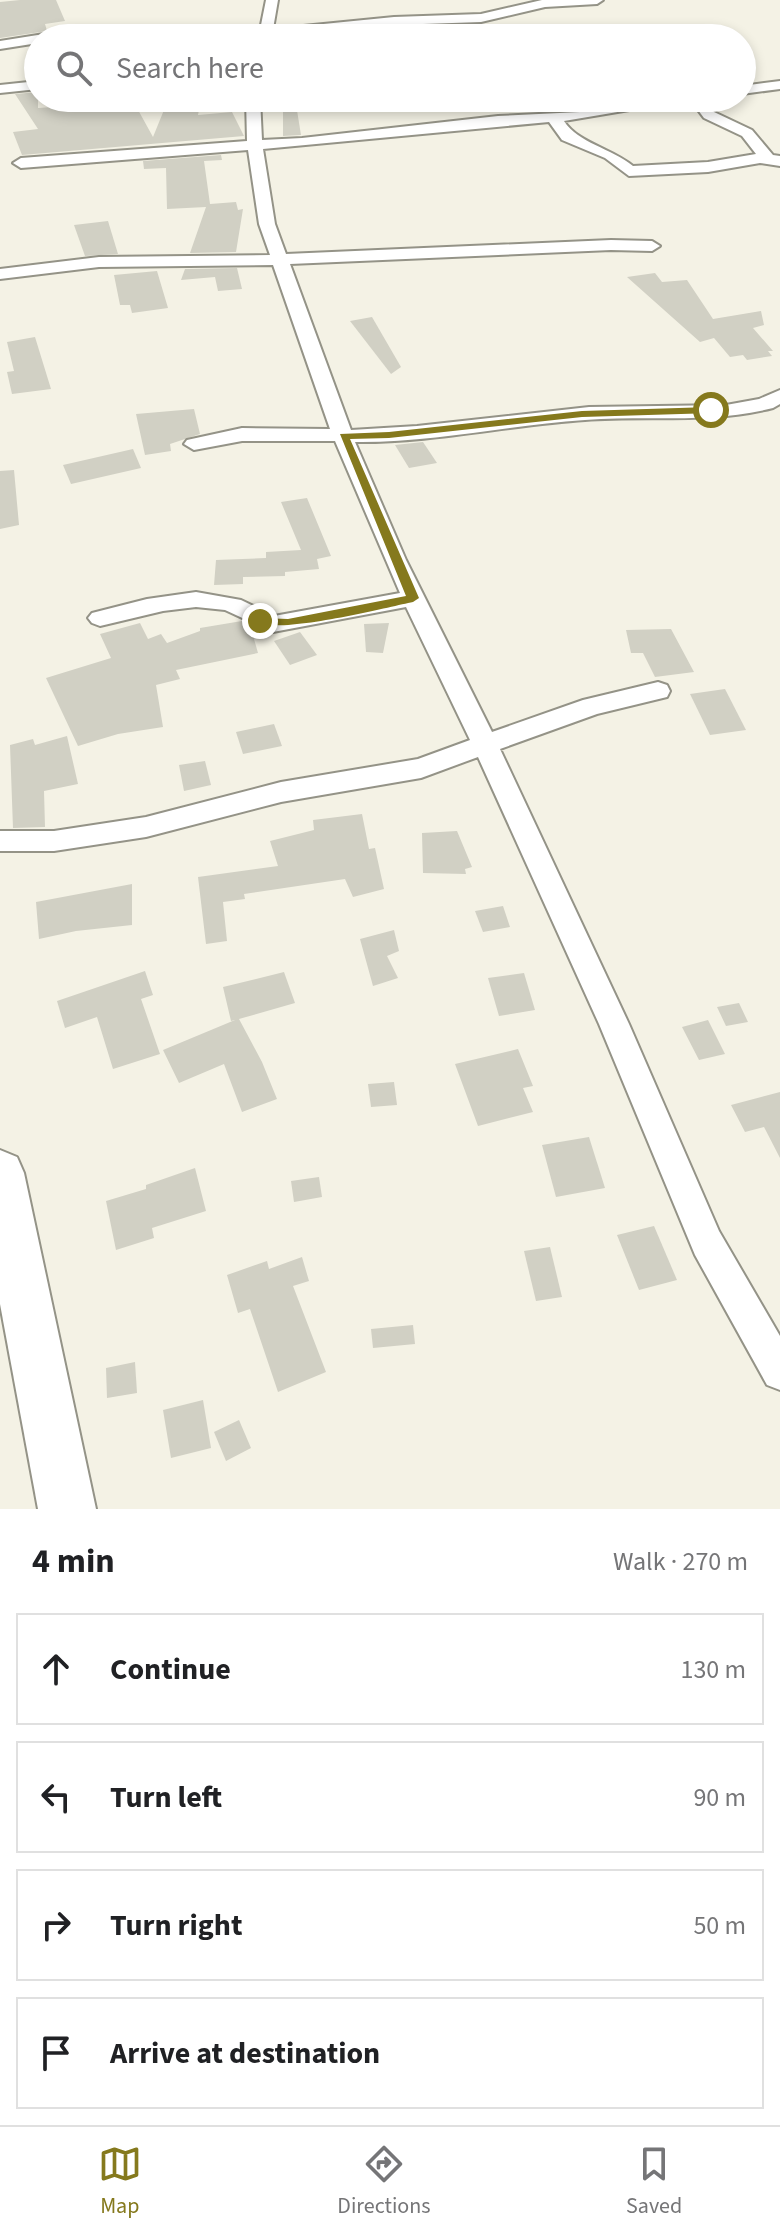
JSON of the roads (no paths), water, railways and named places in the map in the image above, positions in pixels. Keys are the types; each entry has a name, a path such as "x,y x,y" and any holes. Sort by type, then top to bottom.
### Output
{"main road":[{"path":"0,1173 67,1509"}],"street":[{"path":"267,24 272,0"},
{"path":"361,24 481,18 545,3 597,0"},
{"path":"0,45 24,41"},
{"path":"756,88 780,85"},
{"path":"0,89 24,86"},
{"path":"254,112 255,146 267,224 343,436 413,598 486,746 614,1024 707,1243 780,1372"},
{"path":"21,163 255,146 591,112"},
{"path":"707,112 747,133 774,159"},
{"path":"554,118 567,137 610,155 629,171 708,167 774,159"},
{"path":"0,274 99,262 190,264 611,245 652,246"},
{"path":"194,444 210,438 265,432 389,435 582,414 752,409 780,396"},
{"path":"100,618 153,606 213,600 230,604 260,621 273,624 413,598"},
{"path":"0,841 54,841 146,827 281,792 421,768 592,706 658,691"}]}
